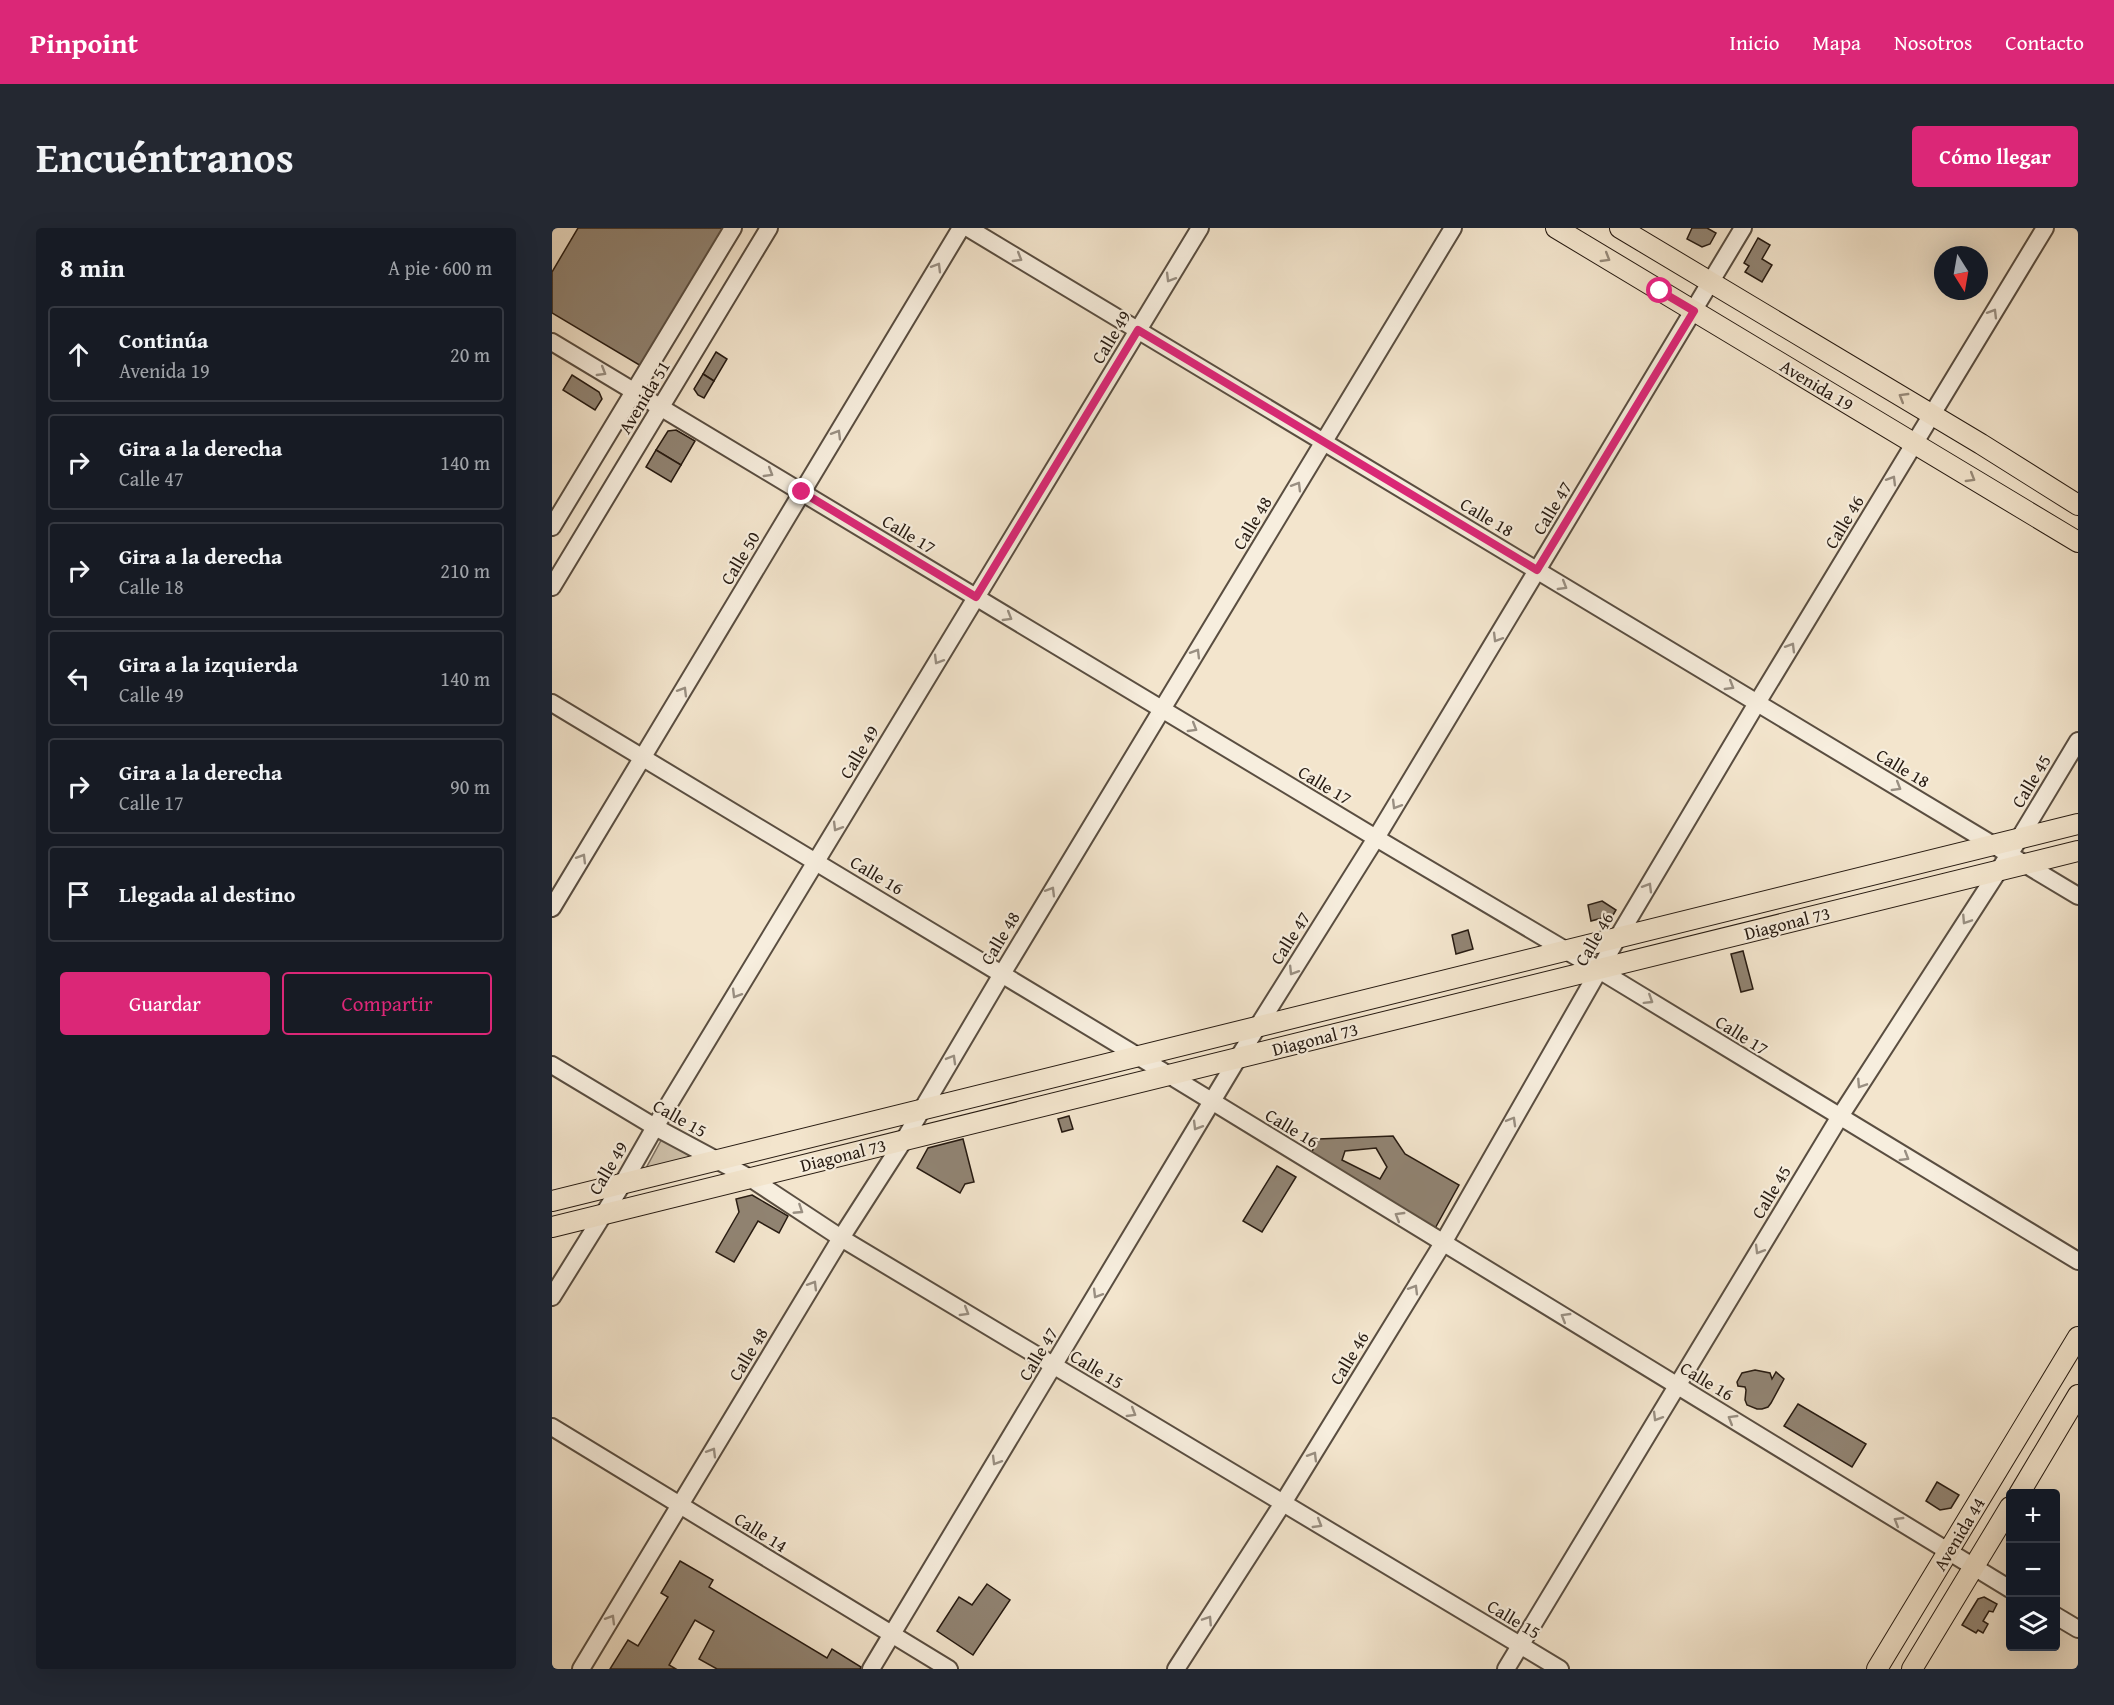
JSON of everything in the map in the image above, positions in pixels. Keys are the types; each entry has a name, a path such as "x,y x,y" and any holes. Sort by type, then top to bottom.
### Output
{"main road":[{"name":"Avenida 19","path":"1556,228 2078,542"},
{"name":"Avenida 19","path":"1620,228 2078,505"},
{"name":"Diagonal 73","path":"552,1201 1618,937 2011,850 2078,824"},
{"name":"Diagonal 73","path":"2011,850 2078,851"},
{"name":"Diagonal 73","path":"552,1227 1998,871 2011,850"},
{"name":"Avenida 44","path":"1877,1669 2078,1337"},
{"path":"2022,1489 2078,1395"},
{"name":"Avenida 44","path":"1912,1669 2006,1514"}],"street":[{"name":"Avenida 51","path":"552,527 733,228"},
{"name":"Avenida 51","path":"552,586 769,228"},
{"name":"Calle 50","path":"552,908 961,228"},
{"name":"Calle 18","path":"968,228 1757,702 2011,850 2078,896"},
{"name":"Calle 49","path":"552,1297 1200,228"},
{"name":"Calle 48","path":"581,1669 841,1238 904,1140 1453,228"},
{"name":"Calle 47","path":"871,1669 1238,1058 1376,838 1743,228"},
{"name":"Calle 46","path":"1176,1669 1283,1503 1443,1243 1618,937 1757,702 2045,228"},
{"name":"Calle 17","path":"552,342 1599,970 1839,1118 2078,1261"},
{"name":"Calle 16","path":"552,703 1169,1075 2006,1587"},
{"name":"Calle 45","path":"2011,850 2078,741"},
{"name":"Calle 45","path":"1506,1669 1839,1118 1998,871"},
{"name":"Calle 15","path":"552,1065 655,1127 750,1178 841,1238 1560,1669"},
{"name":"Calle 14","path":"552,1427 949,1669"},
{"path":"2060,1619 2078,1629"}],"shaded area":[{"path":"664,1135 700,1158 645,1170"}],"building":[{"path":"578,228 723,228 641,366 552,313 552,272"},
{"path":"1692,228 1707,228 1716,233 1710,244 1702,247 1687,239"},
{"path":"1758,238 1770,245 1762,259 1772,265 1762,282 1745,272 1749,266 1744,263"},
{"path":"716,352 727,359 714,381 703,374"},
{"path":"703,374 714,381 704,398 694,389"},
{"path":"572,375 599,392 602,399 595,410 563,390"},
{"path":"676,430 695,441 681,465 656,450 668,431"},
{"path":"656,450 681,465 671,482 646,467"},
{"path":"1602,901 1616,910 1613,915 1591,921 1588,905"},
{"path":"1468,930 1473,949 1456,954 1452,935"},
{"path":"1743,951 1753,989 1741,992 1731,954"},
{"path":"1069,1116 1073,1129 1062,1132 1058,1119"},
{"path":"1393,1136 1405,1154 1459,1185 1433,1232 1309,1158 1318,1139","holes":["1376,1148 1387,1167 1380,1179 1342,1160 1345,1151"]},
{"path":"963,1139 974,1182 965,1184 960,1193 917,1168 928,1148"},
{"path":"1277,1166 1296,1177 1262,1232 1243,1221"},
{"path":"752,1195 788,1216 779,1233 758,1221 734,1262 716,1252 739,1212 736,1199"},
{"path":"1755,1370 1770,1373 1772,1379 1776,1372 1784,1379 1771,1403 1762,1409 1747,1405 1745,1387 1738,1386 1737,1382 1742,1373"},
{"path":"1798,1404 1866,1444 1852,1467 1784,1426"},
{"path":"1937,1482 1959,1495 1951,1508 1940,1510 1926,1501"},
{"path":"680,1561 713,1580 709,1587 827,1658 832,1649 861,1667 860,1669 717,1669 699,1659 714,1631 695,1620 669,1665 676,1669 610,1669 628,1640 638,1646 668,1597 661,1593"},
{"path":"987,1584 1010,1600 973,1655 937,1631 959,1597 972,1605"},
{"path":"1984,1597 1997,1604 1993,1612 1989,1611 1983,1621 1988,1624 1983,1633 1978,1630 1976,1633 1962,1625 1978,1599"}],"route":[{"path":"802,492 976,597 1138,330 1537,570 1694,311 1660,291"}]}
